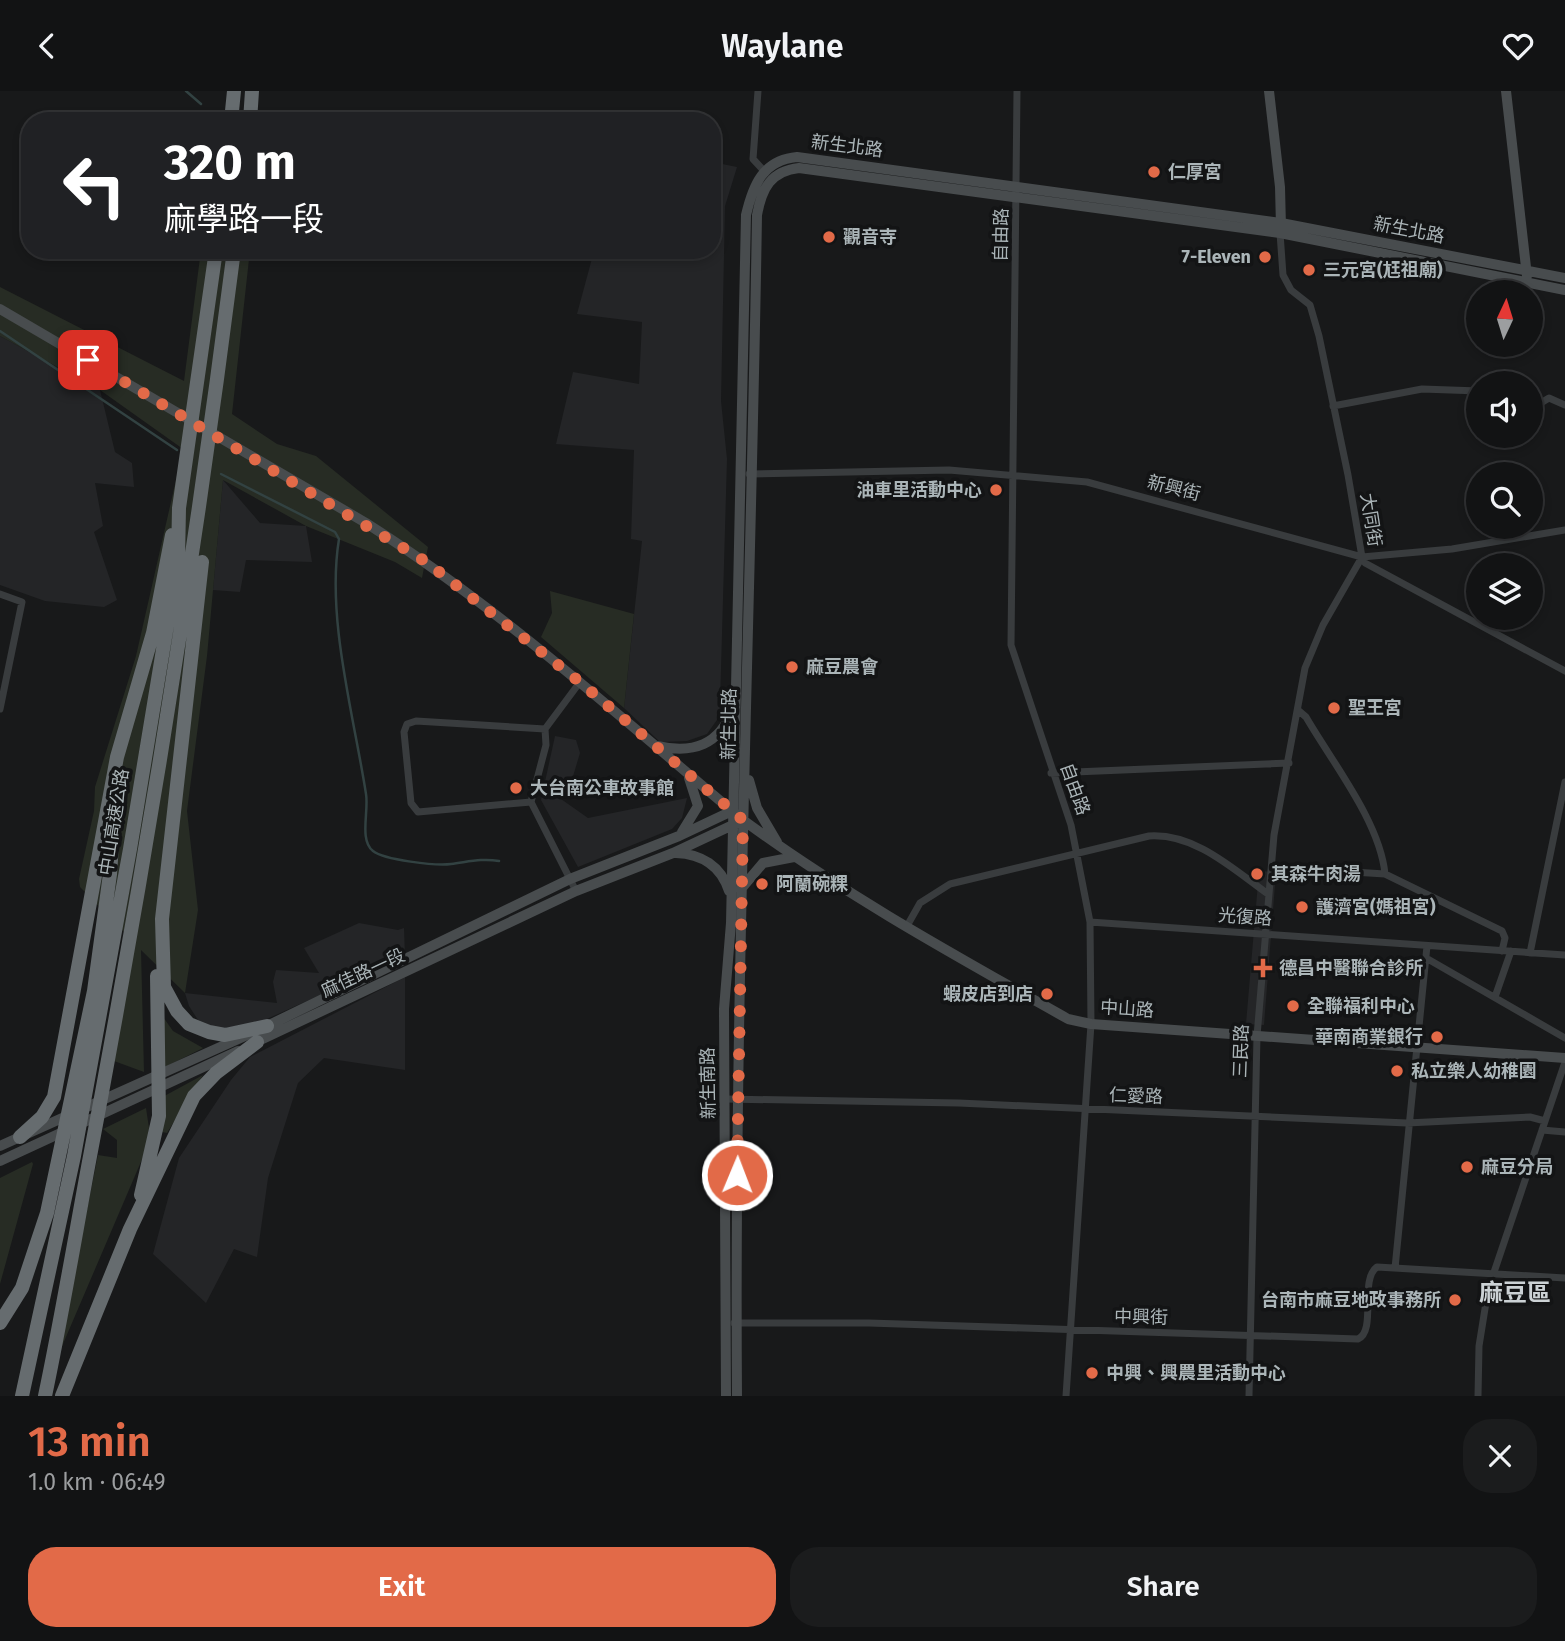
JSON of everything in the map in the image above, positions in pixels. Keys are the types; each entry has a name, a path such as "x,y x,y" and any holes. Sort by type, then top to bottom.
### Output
{"highway":[{"path":"232,112 234,91"},
{"path":"251,112 252,91"},
{"name":"中山高速公路","path":"22,1396 89,1078 177,559 179,508 215,259"},
{"name":"中山高速公路","path":"45,1396 108,1070 201,508 233,259"},
{"path":"20,1137 42,1118 54,1097 117,757 153,633 179,508"},
{"path":"130,1230 156,1139 157,963 198,600 203,545 201,508"},
{"path":"0,1323 22,1288 37,1250 94,991 110,874 117,757"},
{"path":"162,919 164,987 177,1010 189,1024 225,1035 267,1026"},
{"path":"62,1396 130,1230 194,1096 216,1073 257,1042"}],"main road":[{"path":"1269,91 1281,228"},
{"path":"1506,91 1526,277"},
{"name":"新生北路","path":"737,823 746,766 746,215 753,186 787,158 797,157 1281,228 1526,277 1565,290"},
{"name":"新生北路","path":"1526,277 1565,278"},
{"path":"0,309 366,523 425,561 580,682 732,811"},
{"name":"新生北路","path":"732,811 746,474"},
{"path":"656,746 692,749 708,744 728,723 736,703"},
{"path":"746,766 757,808 780,847"},
{"path":"678,836 690,825 698,806 695,789 686,772"},
{"name":"新生南路","path":"732,811 737,823 732,1099 732,1323 737,1396"},
{"name":"麻佳路一段","path":"0,1161 267,1026 570,879 678,836 732,811"},
{"name":"麻佳路一段","path":"0,1146 257,1042 576,891 673,853 737,823"},
{"name":"中山路","path":"737,823 1068,1019 1091,1024 1565,1060"},
{"path":"673,853 693,854 715,867 736,892 763,863 796,857"},
{"name":"新生南路","path":"726,1396 732,1323"}],"street":[{"path":"758,91 753,159 767,175"},
{"name":"自由路","path":"1017,91 1011,645 1029,693 1051,773 1079,856 1090,922 1091,1024 1087,1110 1066,1396"},
{"name":"大同街","path":"1281,228 1283,275 1291,290 1310,305 1362,558 1308,656 1299,711"},
{"path":"1333,407 1422,389 1466,391"},
{"path":"1543,402 1549,398 1565,405"},
{"name":"新興街","path":"746,474 948,471 1013,474 1087,482 1362,558 1365,563 1565,671"},
{"path":"1362,558 1452,549 1565,530"},
{"path":"0,594 22,602 0,709"},
{"path":"576,891 531,802 546,745 545,729 580,682"},
{"path":"1299,711 1306,717 1367,821 1384,858 1385,874"},
{"name":"三民路","path":"1249,1396 1257,1036 1277,812 1299,711"},
{"path":"531,802 418,812 411,803 404,732 407,725 416,721 545,729"},
{"path":"1051,773 1289,763"},
{"path":"1530,953 1565,782"},
{"path":"1556,826 1565,827"},
{"path":"907,926 920,903 950,884 1079,856 1149,836 1179,837 1201,848 1268,894"},
{"path":"1321,870 1385,874 1502,931 1507,951 1495,997"},
{"name":"光復路","path":"1090,922 1565,955"},
{"path":"1427,946 1407,1123 1395,1268 1565,1278"},
{"path":"1426,958 1565,1038"},
{"path":"1478,1396 1479,1346 1494,1274 1565,1060"},
{"name":"仁愛路","path":"732,1099 959,1103 1407,1123 1530,1117 1545,1121"},
{"path":"1542,1130 1565,1132"},
{"name":"中興街","path":"732,1323 869,1323 1362,1338 1366,1331 1372,1271 1377,1268 1395,1268"}],"shaded area":[{"path":"721,164 737,167 725,206 721,401 727,459 719,717 707,734 687,741 660,742 624,708 642,541 631,539 634,450 556,444 573,372 639,384 642,322 577,314 592,259 721,259"},
{"path":"200,259 249,259 232,414 277,444 316,456 428,547 422,578 395,562 306,526 223,480 207,656 187,811 198,910 185,993 141,950 144,1072 114,1061 135,943 80,887 79,879 94,811 95,787 136,656 183,449 100,390 0,336 0,287 184,381"},
{"path":"0,336 100,390 115,452 132,463 134,487 95,483 103,526 94,532 117,600 104,607 45,601 0,585"},
{"path":"223,480 260,523 306,526 312,562 246,560 240,592 213,590"},
{"path":"550,591 634,614 624,708 541,637 552,613"},
{"path":"555,736 576,740 580,753 571,783 563,786 561,799 588,818 687,798 682,818 672,829 578,867 541,800"},
{"path":"1259,871 1276,872 1264,1025 1246,1024"},
{"path":"359,923 398,930 404,928 405,957 249,1027 221,1030 198,1020 189,1006 185,993 277,1003 273,982 276,970 319,973 304,948"},
{"path":"405,977 405,1070 324,1058 298,1083 268,1178 257,1257 234,1249 206,1303 153,1254 179,1158 231,1080 250,1057"},
{"path":"161,1014 173,1031 203,1048 155,1072"},
{"path":"203,1075 167,1133 162,1132 157,1100"},
{"path":"146,1108 149,1128 146,1150 57,1358 98,1155 117,1158 117,1140 103,1129"},
{"path":"32,1162 33,1164 0,1284 0,1178"}],"waterway":[{"path":"186,91 201,104"},
{"path":"0,331 177,450"},
{"path":"221,474 335,532 339,539 336,569 339,634 367,801 365,833 369,846 373,851 388,857 423,863 499,861"}],"place":[{"name":"仁厚宮","path":"1154,172"},
{"name":"觀音寺","path":"829,237"},
{"name":"7-Eleven","path":"1265,257"},
{"name":"三元宮(尪祖廟)","path":"1309,270"},
{"name":"油車里活動中心","path":"996,490"},
{"name":"麻豆農會","path":"792,667"},
{"name":"聖王宮","path":"1334,708"},
{"name":"大台南公車故事館","path":"516,788"},
{"name":"其森牛肉湯","path":"1257,874"},
{"name":"阿蘭碗粿","path":"762,884"},
{"name":"護濟宮(媽祖宮)","path":"1302,907"},
{"name":"德昌中醫聯合診所","path":"1263,968"},
{"name":"蝦皮店到店","path":"1047,994"},
{"name":"全聯福利中心","path":"1293,1006"},
{"name":"華南商業銀行","path":"1437,1037"},
{"name":"私立樂人幼稚園","path":"1397,1071"},
{"name":"麻豆分局","path":"1467,1167"},
{"name":"台南市麻豆地政事務所","path":"1455,1300"},
{"name":"中興、興農里活動中心","path":"1092,1373"}],"district":[{"name":"麻豆區","path":"1515,1293"}],"route":[{"path":"88,360 274,468 425,561 580,682 743,820 738,983 737,1175"}]}
